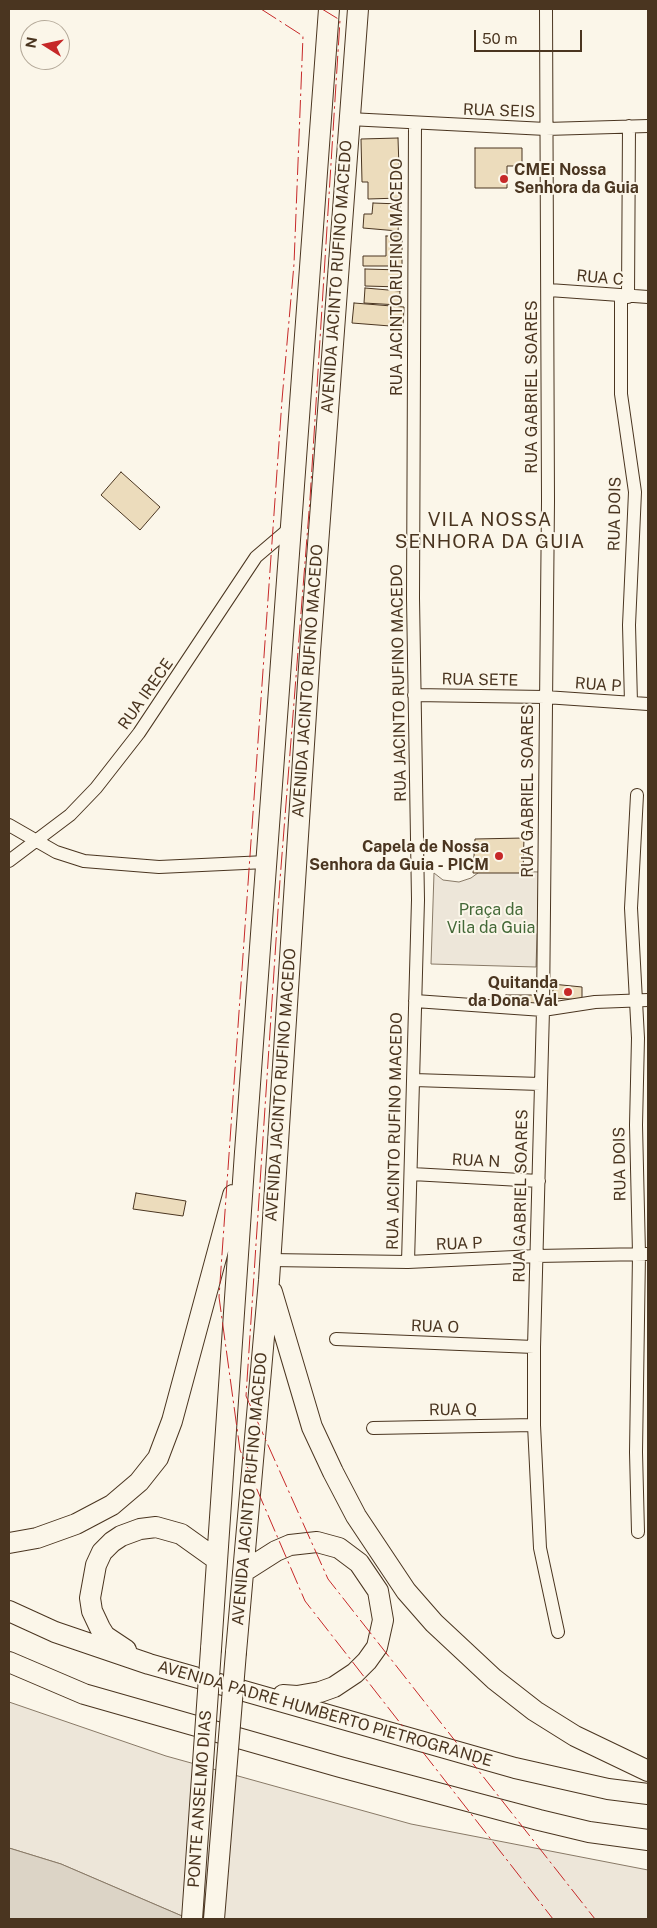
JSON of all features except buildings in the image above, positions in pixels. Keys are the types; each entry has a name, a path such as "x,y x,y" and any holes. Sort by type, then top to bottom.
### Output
{"main road":[{"name":"AVENIDA JACINTO RUFINO MACEDO","path":"211,1649 245,1152 329,9"},
{"name":"AVENIDA JACINTO RUFINO MACEDO","path":"236,1652 269,1280 298,831 358,9"},
{"path":"326,52 334,42 341,40 348,46 354,57"},
{"path":"275,741 284,728 290,727 295,730 298,737 295,773 298,831"},
{"path":"261,930 268,983 267,1028 270,1030 275,1028 286,1012"},
{"path":"9,1542 37,1538 76,1524 112,1505 139,1482 158,1458 172,1421 245,1152"},
{"path":"269,1280 312,1427 356,1516 406,1591 434,1623 494,1679 535,1711 575,1736 648,1771"},
{"path":"149,1664 105,1636 92,1611 90,1598 92,1581 102,1552 121,1536 140,1529 156,1527 181,1534 216,1559"},
{"path":"243,1572 276,1551 290,1545 317,1542 331,1545 359,1563 378,1591 382,1606 383,1620 377,1647 354,1673 334,1687 320,1692 298,1696 259,1694"},
{"name":"AVENIDA PADRE HUMBERTO PIETROGRANDE","path":"9,1611 55,1632 149,1664 515,1768 608,1789 648,1794"},
{"name":"PONTE ANSELMO DIAS","path":"192,1919 211,1649"},
{"name":"PONTE ANSELMO DIAS","path":"214,1919 236,1652"},
{"path":"9,1662 84,1694 340,1767 589,1832 648,1840"}],"street":[{"name":"RUA GABRIEL SOARES","path":"546,9 548,290 543,1010 534,1347 534,1425 540,1548 558,1632"},
{"name":"RUA SEIS","path":"349,119 415,124 546,129 648,126"},
{"name":"RUA JACINTO RUFINO MACEDO","path":"408,1262 412,1174 418,833 414,695 412,410 415,124"},
{"name":"RUA DOIS","path":"629,126 620,394 635,492 629,625 631,703"},
{"name":"RUA C","path":"548,290 624,297 648,297"},
{"name":"RUA IRECE","path":"9,861 82,805 139,733 256,557 290,528"},
{"name":"RUA SETE","path":"414,695 545,697"},
{"name":"RUA P","path":"545,697 648,704"},
{"name":"RUA DOIS","path":"637,795 631,908 642,1000 638,1038 636,1125 643,1254 636,1452 638,1532"},
{"path":"9,825 56,852 84,861 158,867 266,862"},
{"name":"RUA JACINTO RUFINO MACEDO","path":"415,1002 543,1010 588,1003 642,1000"},
{"path":"414,1080 540,1084"},
{"name":"RUA N","path":"412,1174 539,1181"},
{"name":"RUA P","path":"270,1260 408,1262 536,1256 643,1254"},
{"name":"RUA O","path":"336,1339 534,1347"},
{"name":"RUA Q","path":"373,1428 534,1425"}],"green space":[{"name":"Praça da Vila da Guia","path":"482,870 539,872 536,967 431,964 434,873 443,880 459,882 471,878"},
{"path":"9,1702 166,1756 411,1824 648,1870 648,1919 189,1919 61,1864 9,1848"}],"shaded area":[{"path":"9,1848 61,1864 189,1919 9,1919"}],"power":[{"path":"261,9 303,36 294,264 282,400 219,1297 240,1450 305,1601 553,1919"},
{"path":"322,9 340,20 310,499 280,880 246,1396 328,1579 595,1919"}],"place":[{"name":"CMEI Nossa Senhora da Guia","path":"504,179"},
{"name":"Capela de Nossa Senhora da Guia - PICM","path":"499,856"},
{"name":"Quitanda da Dona Val","path":"568,992"}],"district":[{"name":"VILA NOSSA SENHORA DA GUIA","path":"490,531"}]}
